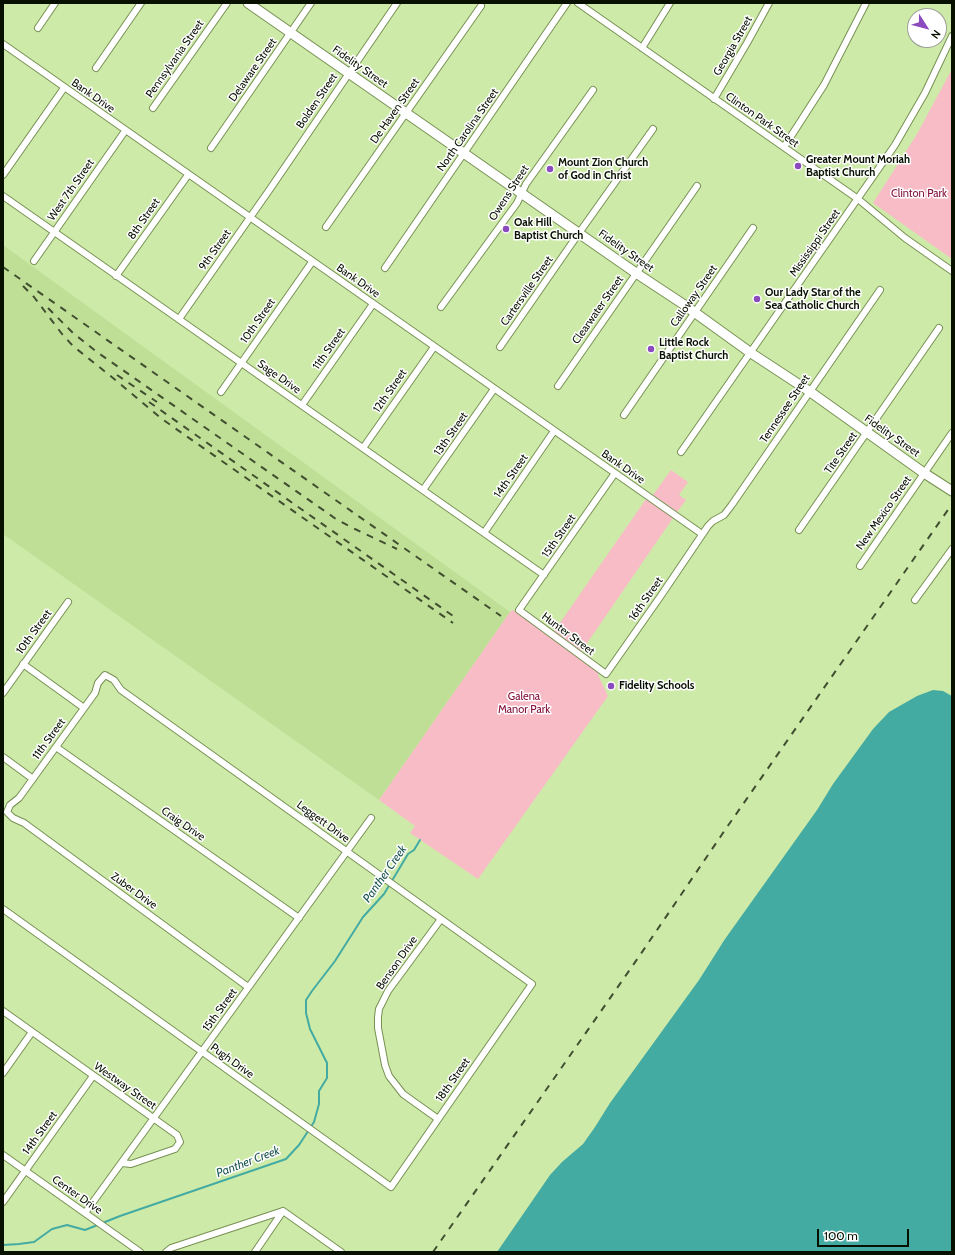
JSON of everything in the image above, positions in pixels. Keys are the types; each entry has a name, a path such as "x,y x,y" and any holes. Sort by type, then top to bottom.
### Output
{"main road":[{"name":"Fidelity Street","path":"248,3 952,491"}],"street":[{"path":"38,28 55,3"},
{"path":"96,68 141,3"},
{"name":"Pennsylvania Street","path":"153,108 227,3"},
{"name":"Delaware Street","path":"211,148 311,3"},
{"name":"Bolden Street","path":"268,192 397,3"},
{"name":"North Carolina Street","path":"385,268 567,3"},
{"name":"Clinton Park Street","path":"578,3 858,199 905,238 952,271"},
{"path":"642,48 670,3"},
{"name":"Georgia Street","path":"714,99 747,44 769,3"},
{"path":"784,147 824,85 866,3"},
{"name":"De Haven Street","path":"326,227 480,6"},
{"name":"Mississippi Street","path":"681,452 899,139 925,93 952,36"},
{"name":"Bank Drive","path":"3,45 702,534"},
{"path":"3,175 64,88"},
{"name":"Owens Street","path":"441,307 517,203 526,184 593,90"},
{"name":"Cartersville Street","path":"500,347 653,129"},
{"name":"West 7th Street","path":"34,261 125,131"},
{"name":"8th Street","path":"116,276 188,174"},
{"name":"Clearwater Street","path":"558,386 697,186"},
{"name":"9th Street","path":"179,319 268,192"},
{"name":"Sage Drive","path":"3,196 544,575"},
{"name":"Calloway Street","path":"624,415 752,228"},
{"name":"10th Street","path":"221,392 312,262"},
{"name":"Tennessee Street","path":"702,534 713,521 724,515 731,506 880,290"},
{"name":"11th Street","path":"302,405 373,304"},
{"name":"Tite Street","path":"799,530 939,328"},
{"name":"12th Street","path":"363,448 434,347"},
{"name":"13th Street","path":"423,490 494,389"},
{"name":"14th Street","path":"484,533 554,431"},
{"name":"New Mexico Street","path":"860,566 952,433"},
{"name":"15th Street","path":"519,610 615,474"},
{"name":"16th Street","path":"606,674 702,534"},
{"path":"915,600 952,549"},
{"name":"10th Street","path":"3,693 68,602"},
{"name":"Hunter Street","path":"519,610 606,674"},
{"path":"24,664 84,708"},
{"name":"11th Street","path":"7,812 10,805 19,798 95,693 98,683 105,675"},
{"name":"Leggett Drive","path":"105,675 114,680 121,690 532,984"},
{"name":"Craig Drive","path":"56,747 299,918"},
{"path":"3,757 33,779"},
{"name":"Zuber Drive","path":"7,812 13,818 24,823 248,987"},
{"name":"15th Street","path":"85,1213 371,818"},
{"name":"Pugh Drive","path":"3,909 391,1187"},
{"name":"Benson Drive","path":"438,1119 402,1094 389,1076 385,1065 378,1028 378,1017 381,1005 388,991 441,919"},
{"name":"18th Street","path":"391,1187 532,984"},
{"name":"Westway Street","path":"3,1011 177,1135 180,1142 175,1149 131,1164 122,1163"},
{"path":"3,1073 32,1032"},
{"name":"14th Street","path":"3,1202 93,1076"},
{"name":"Center Drive","path":"3,1155 140,1252"},
{"path":"166,1252 171,1248 283,1211"},
{"path":"255,1252 283,1211"},
{"path":"283,1211 341,1252"}],"shaded area":[{"path":"3,245 510,612 379,800 3,534"}],"green space":[{"name":"Clinton Park","path":"952,69 952,259 873,203 917,134"},
{"path":"671,470 688,482 679,495 686,500 677,512 653,495"},
{"path":"646,499 673,518 581,652 553,633"},
{"name":"Galena Manor Park","path":"513,610 599,672 598,675 608,696 478,879 410,833 415,826 379,800 510,612"}],"water":[{"path":"933,690 943,691 952,696 952,1252 497,1252 550,1175 562,1162 583,1144 610,1103 699,980 725,939 873,729 889,712 917,696"}],"waterway":[{"name":"Panther Creek","path":"3,1245 34,1242 52,1229 67,1225 85,1230 120,1216 286,1159 299,1145 314,1122 319,1104 319,1091 327,1078 327,1063 310,1029 306,1013 306,1000 335,961 363,917 384,894 408,854 414,850 420,840"}],"railway":[{"path":"3,267 501,616"},
{"path":"23,286 34,297 73,346 162,419 453,623"},
{"path":"48,308 73,333 97,352 336,519 397,549"},
{"path":"117,375 157,402"},
{"path":"149,402 456,618"},
{"path":"433,1252 952,504"}],"place":[{"name":"Greater Mount Moriah Baptist Church","path":"798,166"},
{"name":"Mount Zion Church of God in Christ","path":"550,169"},
{"name":"Oak Hill Baptist Church","path":"506,229"},
{"name":"Our Lady Star of the Sea Catholic Church","path":"757,299"},
{"name":"Little Rock Baptist Church","path":"651,349"},
{"name":"Fidelity Schools","path":"611,686"}]}
